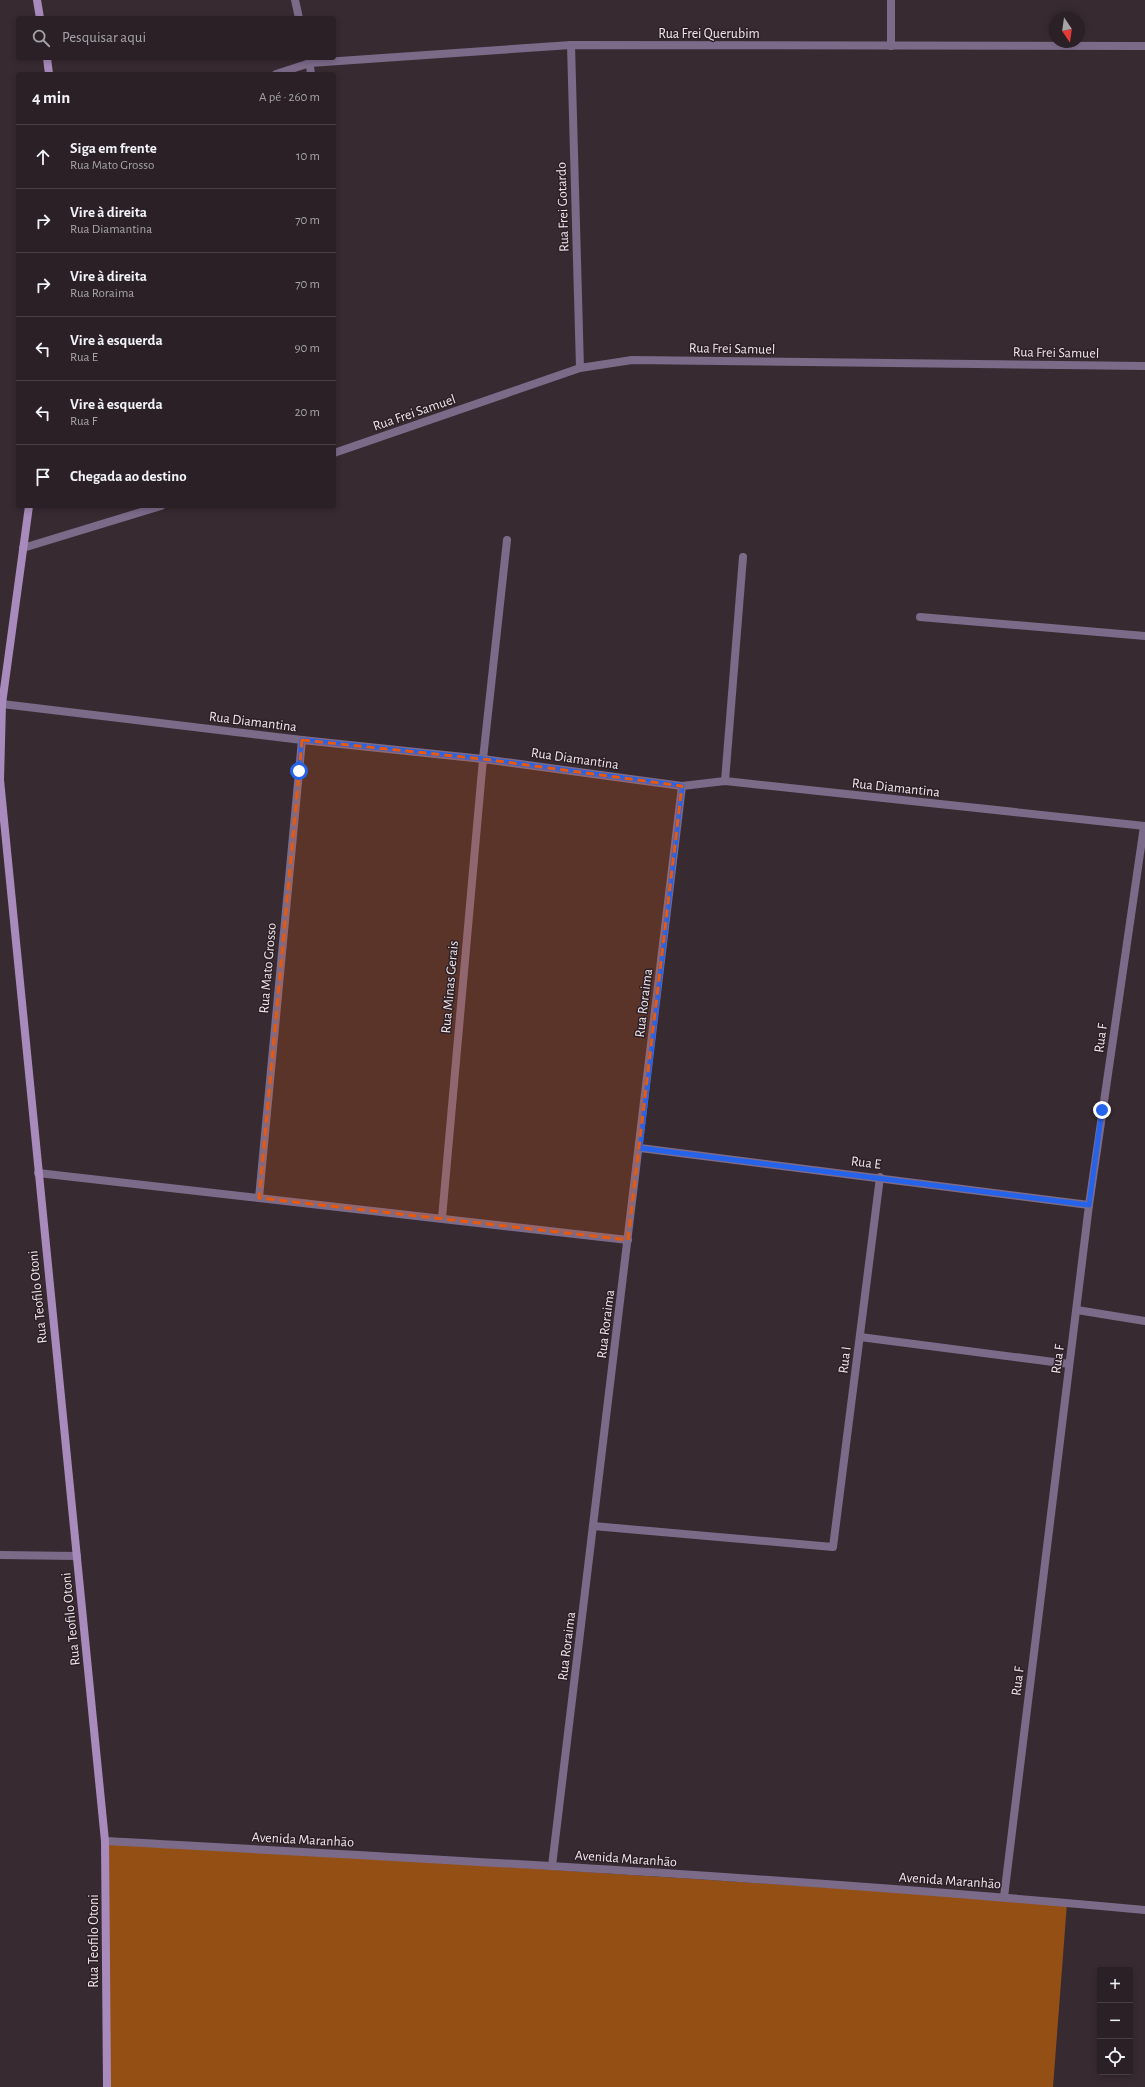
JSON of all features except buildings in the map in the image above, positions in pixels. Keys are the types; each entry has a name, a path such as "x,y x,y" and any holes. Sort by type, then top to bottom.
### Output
{"street":[{"path":"37,0 40,16"},
{"path":"295,0 299,16"},
{"path":"891,0 891,46"},
{"name":"Rua Frei Querubim","path":"336,59 571,45 1145,46"},
{"name":"Rua Frei Gotardo","path":"571,45 580,368"},
{"path":"47,60 49,72"},
{"name":"Rua Frei Querubim","path":"281,72 310,61 326,60"},
{"path":"310,61 311,72"},
{"name":"Rua Frei Samuel","path":"336,452 580,368 632,360 1145,366"},
{"name":"Rua Teofilo Otoni","path":"29,508 2,704 0,780 105,1840 107,2087"},
{"path":"23,548 154,508"},
{"name":"Rua Minas Gerais","path":"442,1218 483,759 507,540"},
{"path":"725,781 743,557"},
{"path":"920,617 1145,636"},
{"name":"Rua Diamantina","path":"2,704 302,740 483,759 682,786 725,781 1144,826"},
{"name":"Rua Mato Grosso","path":"259,1198 302,740"},
{"name":"Rua Roraima","path":"552,1866 640,1148 682,786"},
{"name":"Rua F","path":"1004,1897 1089,1205 1144,826"},
{"name":"Rua E","path":"640,1148 880,1177 1089,1205"},
{"path":"38,1173 628,1240"},
{"name":"Rua I","path":"593,1526 833,1547 880,1177"},
{"path":"1077,1310 1145,1321"},
{"path":"860,1337 1069,1364"},
{"path":"0,1555 77,1556"},
{"name":"Avenida Maranhão","path":"105,1840 552,1866 1004,1897 1145,1910"}],"highlighted area":[{"path":"302,740 483,759 682,786 628,1240 259,1198"}],"shaded area":[{"path":"105,1841 1067,1903 1053,2087 107,2087"}],"route":[{"path":"299,771 302,740 483,759 682,786 640,1148 880,1177 1089,1205 1102,1110"}]}
